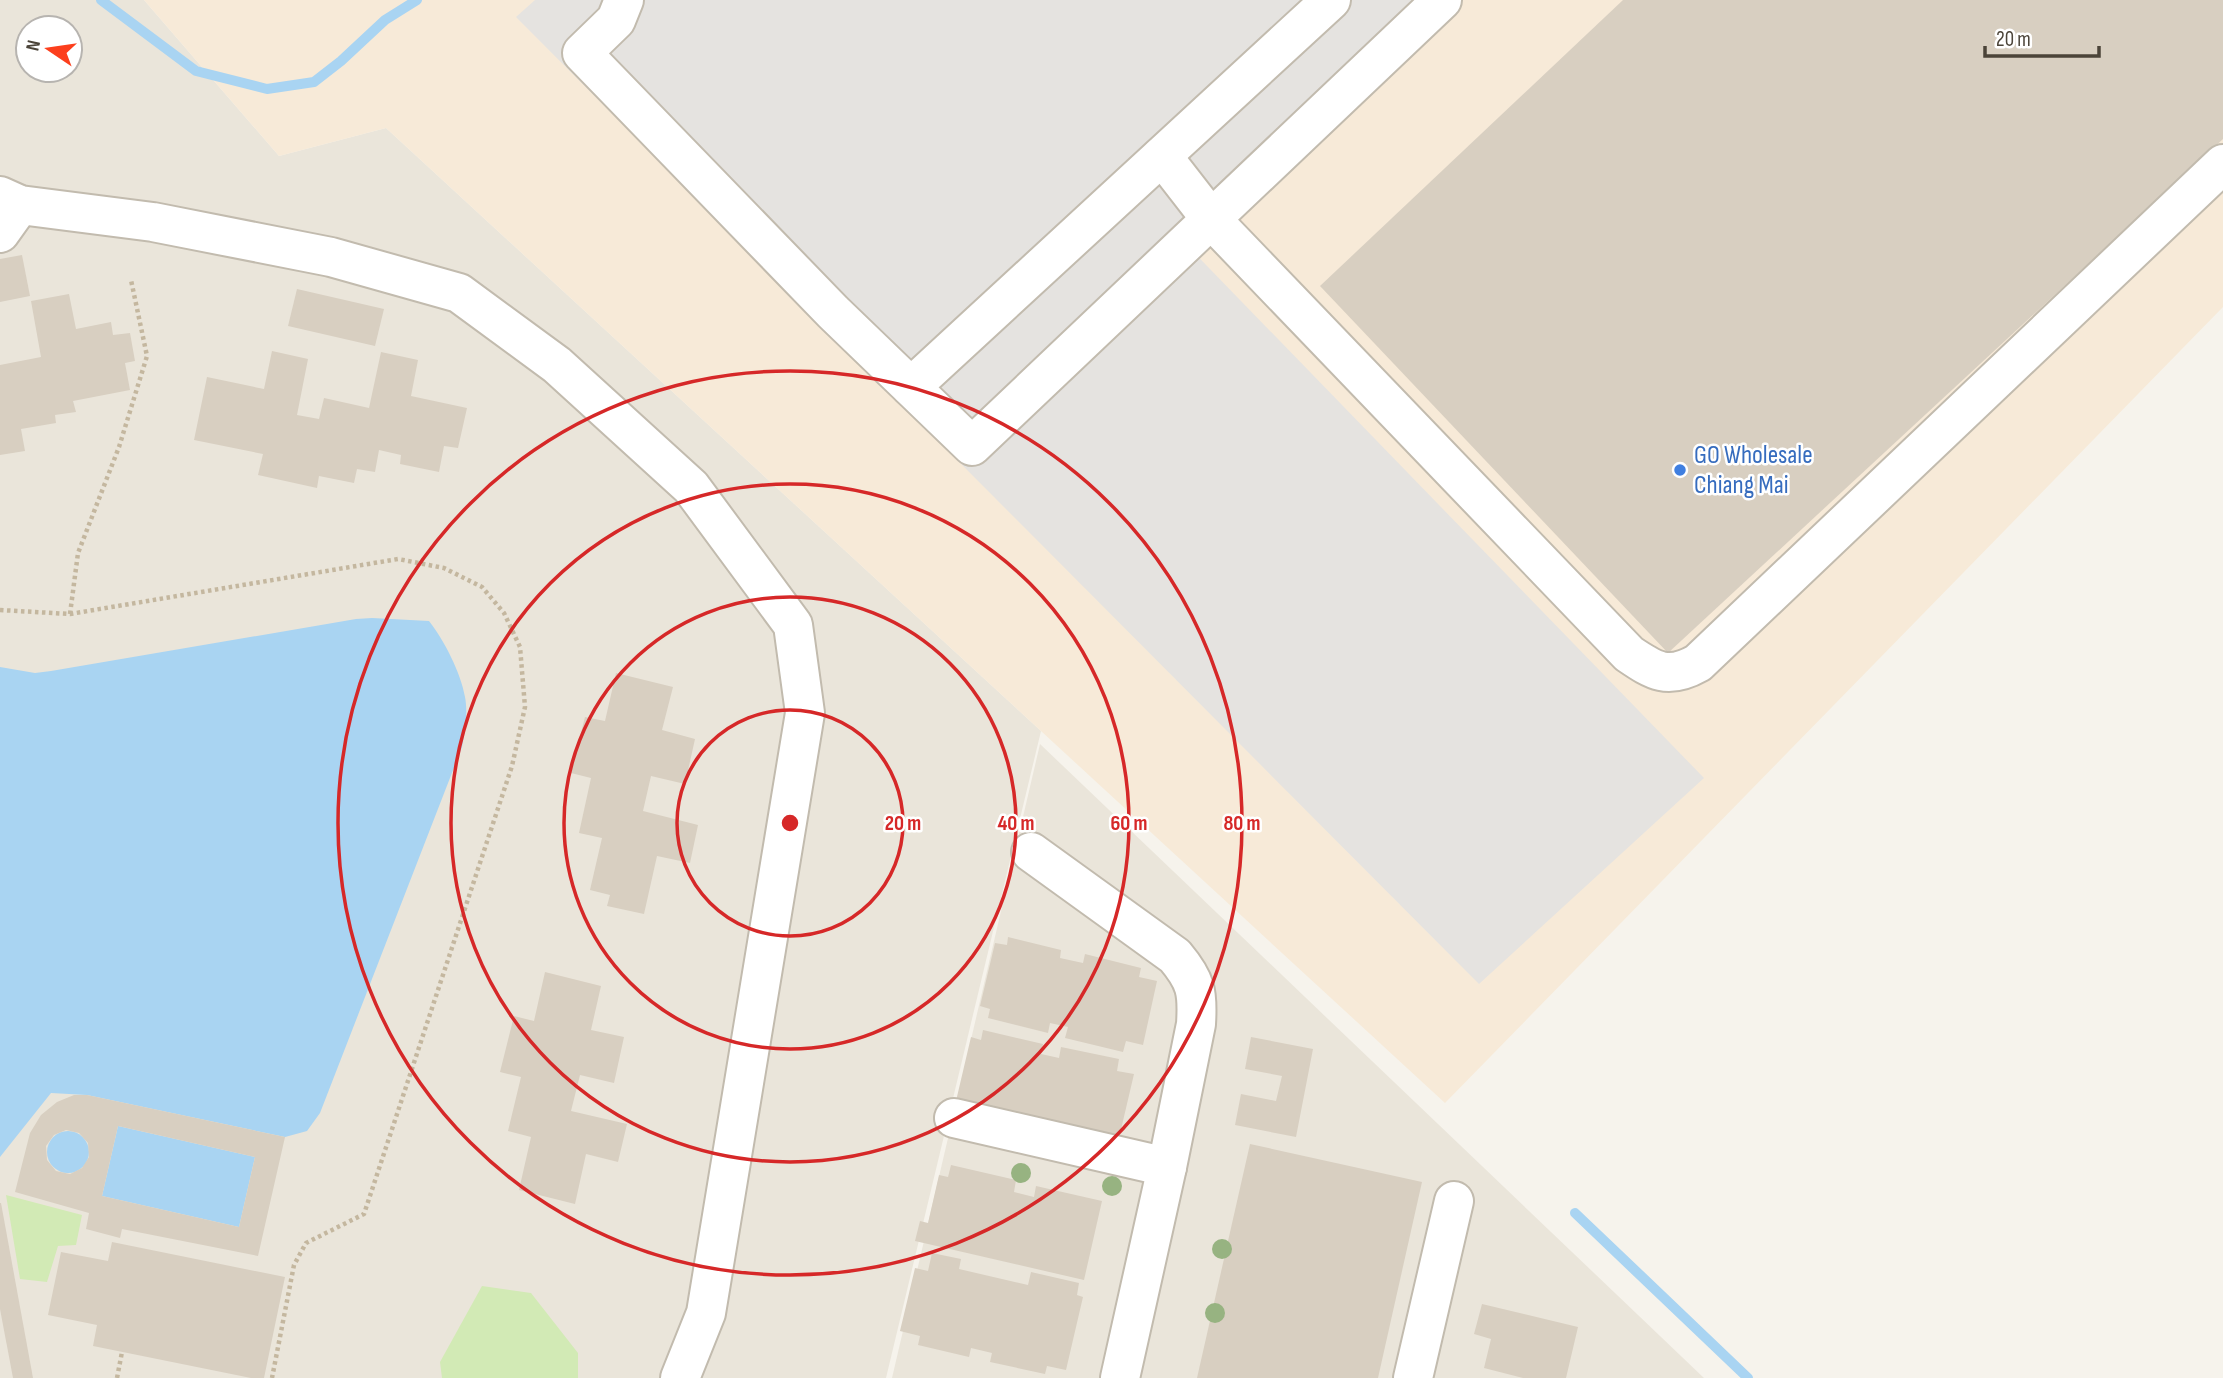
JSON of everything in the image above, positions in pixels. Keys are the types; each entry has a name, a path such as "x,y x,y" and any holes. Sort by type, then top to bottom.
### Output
{"street":[{"path":"624,0 616,20 582,53 833,312 972,446 1443,0"},
{"path":"911,387 1327,1"},
{"path":"1162,156 1211,219 1629,654 1648,667 1667,673 1698,663 2223,163"},
{"path":"7,211 153,222 331,257 459,293 556,365 691,487 793,625 805,713 706,1313 680,1378"},
{"path":"1031,852 1175,956 1195,985 1198,1001 1196,1024 1167,1167 1120,1378"},
{"path":"954,1118 1167,1167"},
{"path":"1413,1378 1454,1202"}],"path":[{"path":"70,614 78,553 119,447 147,356 131,280"},
{"path":"0,610 70,614 398,559 444,568 482,587 504,613 520,647 525,707 512,766 364,1214 306,1243 294,1265 272,1378"},
{"path":"117,1378 122,1352"}],"shaded area":[{"path":"0,0 144,0 279,156 386,128 1041,731 886,1378 0,1378"},
{"path":"144,0 2223,0 2223,307 1445,1103 386,128 279,156"},
{"path":"535,0 1425,0 1176,234 1704,778 1479,984 516,17"},
{"path":"1040,744 1704,1378 892,1378"}],"green space":[{"path":"6,1195 82,1215 76,1245 58,1246 47,1282 20,1279"},
{"path":"482,1286 531,1293 578,1353 578,1378 442,1378 440,1362"}],"water":[{"path":"372,618 429,621 456,667 466,703 466,722 462,747 320,1113 307,1131 285,1137 87,1095 51,1093 0,1157 0,667 35,673 51,671"},
{"path":"118,1126 255,1157 239,1227 102,1196"},
{"path":"68,1131 83,1137 89,1152 83,1167 68,1173 53,1167 47,1152 53,1137"}],"building":[{"name":"GO Wholesale Chiang Mai","path":"1623,0 2223,0 2223,139 1668,653 1320,286"},
{"path":"22,255 30,296 0,302 0,259"},
{"path":"297,289 384,309 375,346 288,326"},
{"path":"69,294 76,329 111,322 113,335 130,333 135,361 125,363 130,390 73,401 76,412 55,415 56,423 21,429 25,451 0,455 0,365 41,357 31,301"},
{"path":"272,351 308,359 297,415 319,419 324,398 369,408 381,352 418,360 411,396 467,408 458,448 444,446 439,472 400,464 401,455 379,450 375,472 357,469 354,483 319,476 317,488 258,475 263,454 194,440 207,377 264,389"},
{"path":"616,673 673,687 662,730 695,739 685,784 651,776 643,811 698,825 690,863 657,856 644,914 607,906 610,895 590,890 602,838 579,833 591,778 571,773 585,717 605,721"},
{"path":"1008,937 1061,950 1060,958 1083,963 1085,954 1141,968 1139,977 1157,981 1143,1045 1126,1041 1123,1052 1065,1038 1068,1027 1050,1023 1048,1033 988,1018 990,1009 980,1006 995,943 1007,945"},
{"path":"545,972 601,986 591,1030 624,1037 614,1083 580,1075 571,1111 627,1124 618,1162 586,1154 575,1204 519,1190 531,1137 508,1131 521,1077 500,1072 514,1016 534,1021"},
{"path":"983,1030 1043,1044 1041,1054 1059,1058 1061,1047 1119,1059 1117,1071 1134,1074 1119,1138 956,1101 971,1037 981,1040"},
{"path":"1251,1037 1313,1049 1296,1137 1235,1125 1241,1094 1276,1101 1282,1076 1245,1069"},
{"path":"74,1095 87,1095 285,1137 258,1256 122,1229 120,1238 86,1229 89,1213 15,1192 30,1133 41,1115 57,1102","holes":["118,1126 255,1157 239,1227 102,1196","66,1130 79,1133 88,1143 89,1157 82,1168 70,1174 56,1171 47,1160 46,1146 54,1135"]},
{"path":"1250,1144 1422,1182 1378,1378 1197,1378"},
{"path":"951,1165 1016,1180 1014,1192 1034,1197 1036,1186 1102,1201 1084,1280 915,1241 920,1221 928,1223 939,1175 948,1177"},
{"path":"0,1203 33,1378 13,1378 0,1309"},
{"path":"112,1242 285,1277 264,1378 251,1378 93,1346 97,1325 48,1315 61,1252 108,1261"},
{"path":"932,1253 961,1259 959,1269 1028,1285 1031,1272 1079,1283 1077,1295 1083,1297 1066,1370 1047,1366 1045,1374 990,1362 992,1353 971,1348 969,1357 918,1345 920,1336 900,1331 915,1268 928,1271"},
{"path":"1482,1304 1578,1327 1566,1378 1523,1378 1484,1368 1491,1339 1474,1334"}],"waterway":[{"path":"101,0 196,71 267,89 314,82 385,20 417,0"},
{"path":"1575,1213 1748,1378"}],"place":[{"name":"GO Wholesale Chiang Mai","path":"1680,470"}]}
